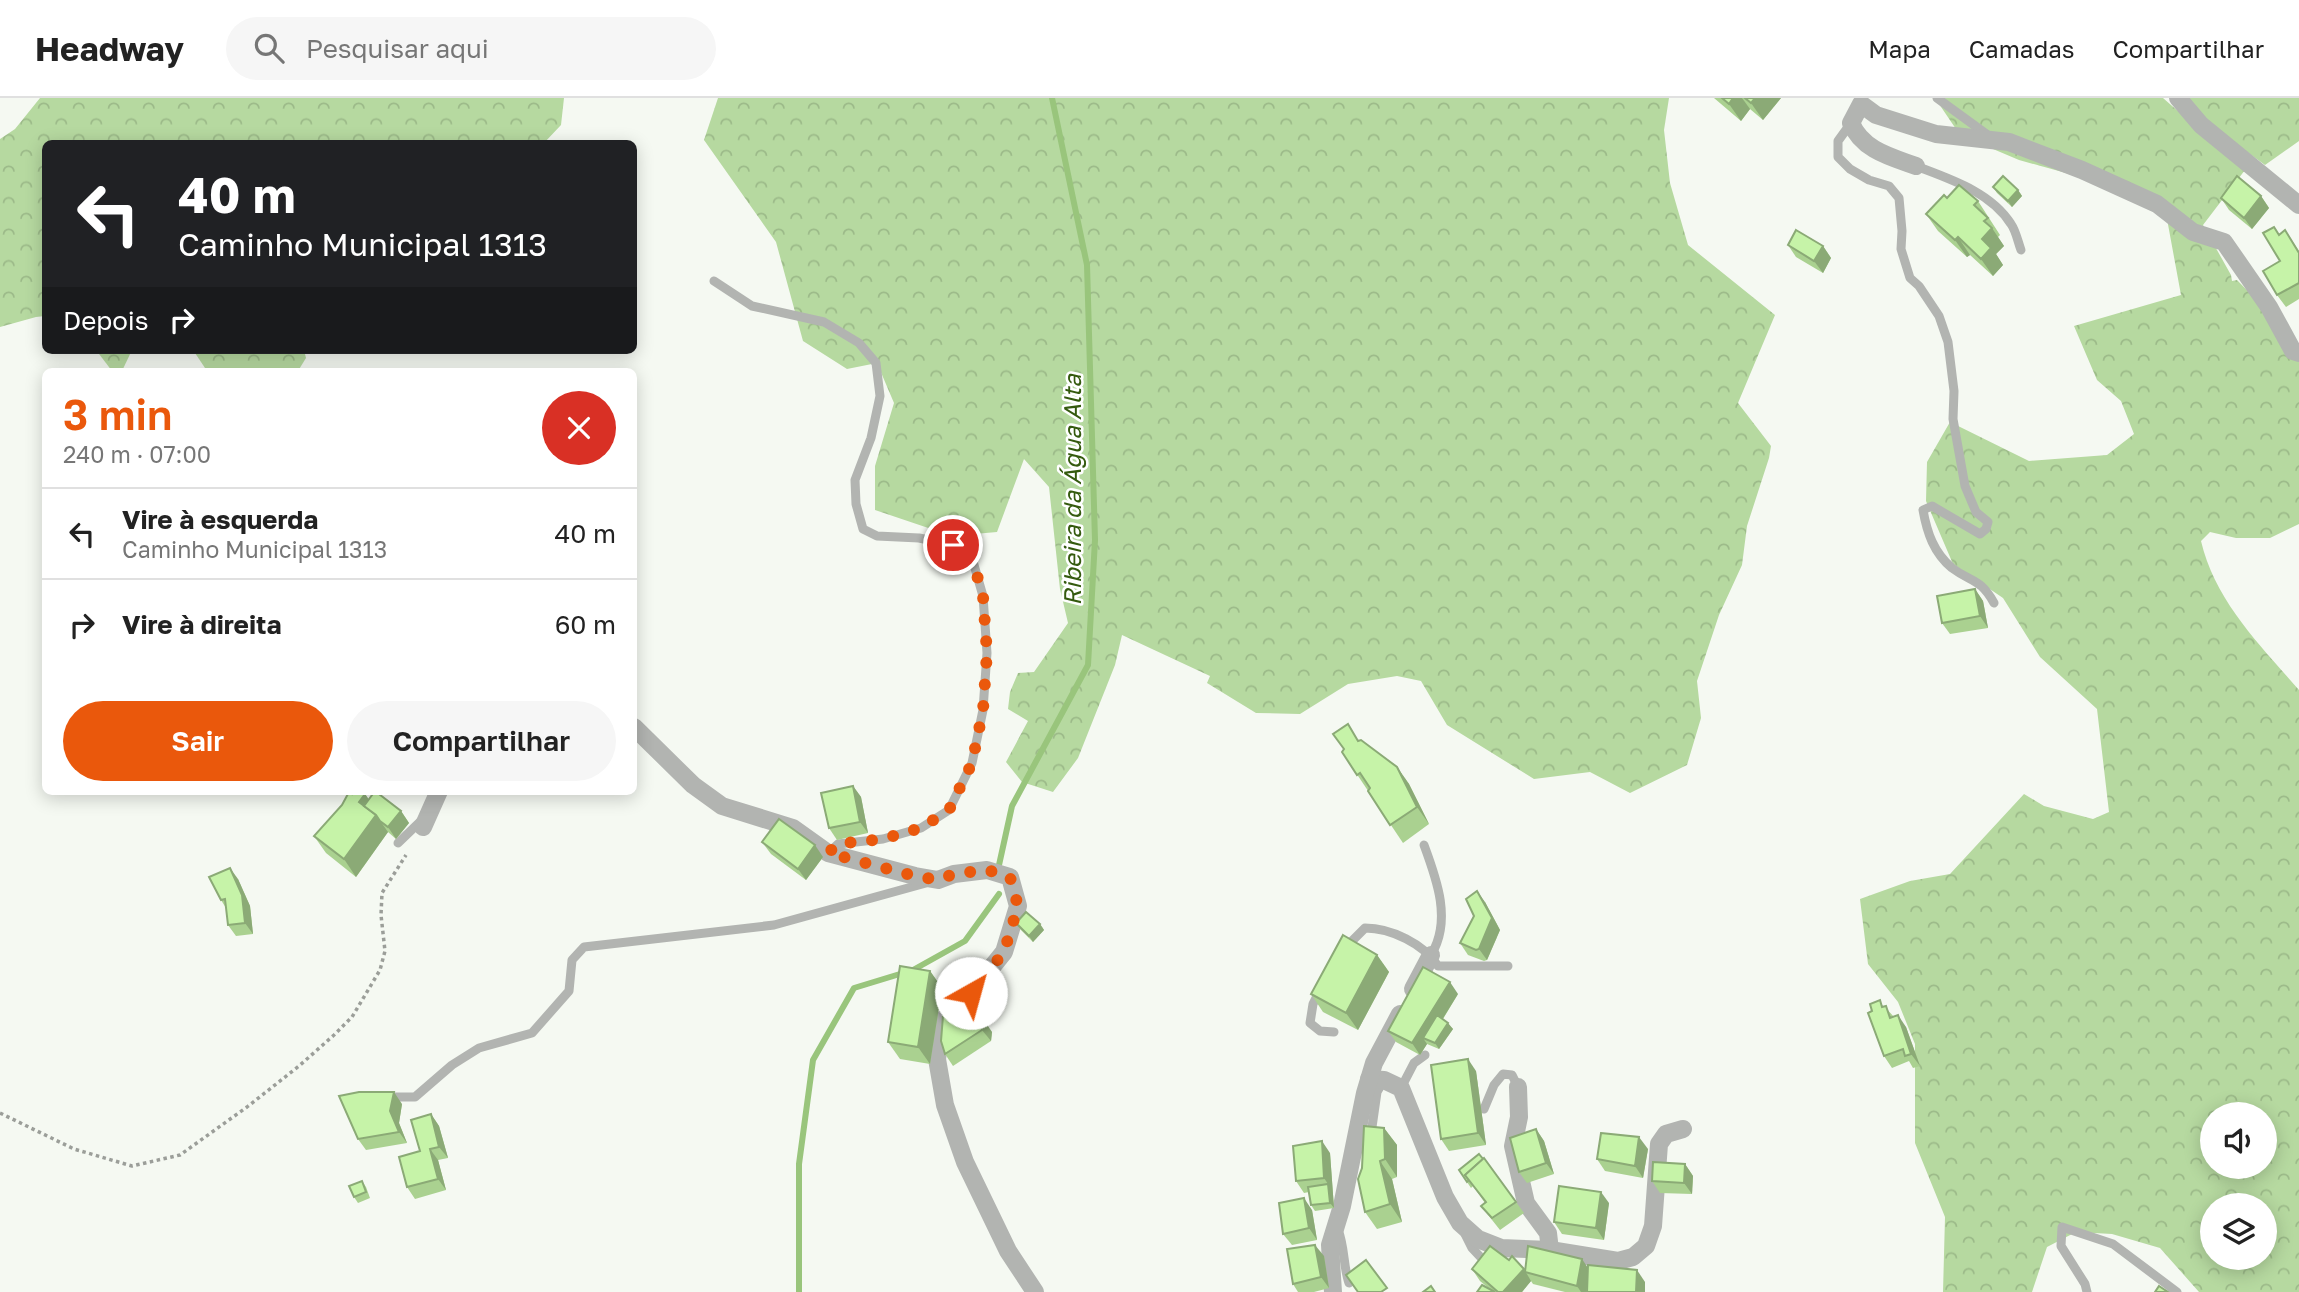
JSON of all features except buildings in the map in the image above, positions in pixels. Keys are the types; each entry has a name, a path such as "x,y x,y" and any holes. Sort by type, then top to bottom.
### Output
{"street":[{"path":"2178,98 2201,125 2299,205"},
{"path":"1916,166 1881,153 1857,136 1851,123 1859,101 1876,115 1936,134 2010,142 2082,170 2157,204 2193,232 2224,242 2269,307 2293,351 2299,353"},
{"path":"637,730 693,785 722,806 793,828 828,853 938,880 954,874 987,870 1010,877 1018,906 1004,952 971,993 943,1020 937,1059 944,1105 965,1162 1008,1251 1035,1292"},
{"path":"426,820 437,795"},
{"path":"1341,1288 1330,1245 1376,1079 1374,1063 1431,955"},
{"path":"1376,1079 1401,1088 1445,1197 1460,1223 1478,1240 1500,1248 1550,1250 1618,1261 1633,1256 1646,1246 1653,1226 1659,1144 1666,1134 1683,1129"},
{"path":"1518,1087 1519,1117 1513,1146 1526,1203 1548,1233 1550,1250"}],"lane":[{"path":"1937,98 1993,139"},
{"path":"1851,123 1838,141 1838,156 1850,169 1869,180 1889,186 1899,198 1901,249 1910,278 1919,286 1939,316 1948,342 1954,391 1954,419 1965,486 1976,512 1987,522 1986,529 1980,534 1933,506 1923,510 1926,530 1937,553 1953,568 1985,587 1994,603"},
{"path":"1916,166 1972,189 1994,204 2012,224 2021,250"},
{"path":"714,281 752,306 824,322 859,343 876,363 880,396 871,438 855,480 856,504 863,529 877,536 919,538 953,545 972,558 983,596 987,653 983,710 972,763 949,810 921,828 883,839 838,844 828,853"},
{"path":"398,843 426,820"},
{"path":"1424,845 1438,884 1442,913 1439,941 1431,955"},
{"path":"376,1097 415,1097 452,1065 479,1048 532,1033 569,991 572,960 584,947 774,925 938,880"},
{"path":"1343,952 1350,941 1365,928 1378,928 1431,955 1438,966 1508,966"},
{"path":"1322,984 1313,1004 1310,1023 1320,1031 1334,1032"},
{"path":"1401,1088 1414,1063 1425,1055"},
{"path":"1484,1109 1493,1085 1503,1074 1512,1075 1518,1087"},
{"path":"1371,1134 1377,1092 1376,1079"},
{"path":"1460,1223 1472,1248 1487,1264"},
{"path":"2087,1292 2085,1284 2061,1247 2062,1227 2113,1244 2177,1292"}],"path":[{"path":"0,1113 74,1149 132,1167 180,1155 205,1138 299,1066 352,1017 380,970 385,951 381,915 383,893 426,820"}],"green space":[{"path":"40,98 564,98 561,125 547,140 42,140 42,316 0,327 0,139 15,129"},
{"path":"718,98 1669,98 1664,130 1670,183 1688,245 1775,315 1738,403 1771,446 1769,458 1747,526 1742,565 1719,615 1697,681 1701,718 1687,765 1630,793 1590,772 1534,779 1447,725 1421,681 1397,676 1348,684 1300,714 1256,713 1207,683 1210,676 1122,635 1115,665 1078,758 1053,792 1022,782 1006,762 1028,721 1008,709 1010,692 1018,673 1034,672 1068,623 1060,589 1049,487 1024,459 997,532 952,536 875,510 875,466 894,403 877,363 847,369 803,341 776,242 704,140"},
{"path":"1935,98 2163,98 2245,170 2203,225 2232,281 2237,280 2271,315 2299,355 2299,524 2270,538 2236,538 2210,532 2201,541 2208,563 2228,603 2299,690 2299,1292 2199,1292 2160,1248 2112,1234 2076,1232 2047,1247 2032,1292 1943,1292 1945,1217 1915,1143 1915,1044 1898,1002 1868,964 1860,899 1910,881 1950,874 2024,794 2044,806 2093,819 2109,812 2097,709 2040,657 2003,598 1953,564 1926,501 1927,462 1950,422 2029,461 2107,455 2134,434 2121,401 2097,380 2074,326 2181,295 2167,219 2098,182 2019,160 1960,135"},
{"path":"2184,98 2299,98 2299,141 2265,165 2206,122"},
{"path":"99,354 130,354 123,368 110,368"},
{"path":"196,354 305,354 306,358 300,368 205,368"}],"waterway":[{"name":"Ribeira da Água Alta","path":"999,865 1012,806 1088,665 1095,540 1087,265 1052,98"},
{"name":"Ribeira da Água Alta","path":"799,1292 799,1164 813,1060 854,988 913,970 965,941 999,894"}],"route":[{"path":"953,545 972,558 983,596 987,653 983,710 972,763 949,810 921,828 883,839 838,844 828,853 938,880 954,874 987,870 1010,877 1018,906 1004,952 971,993"}]}
